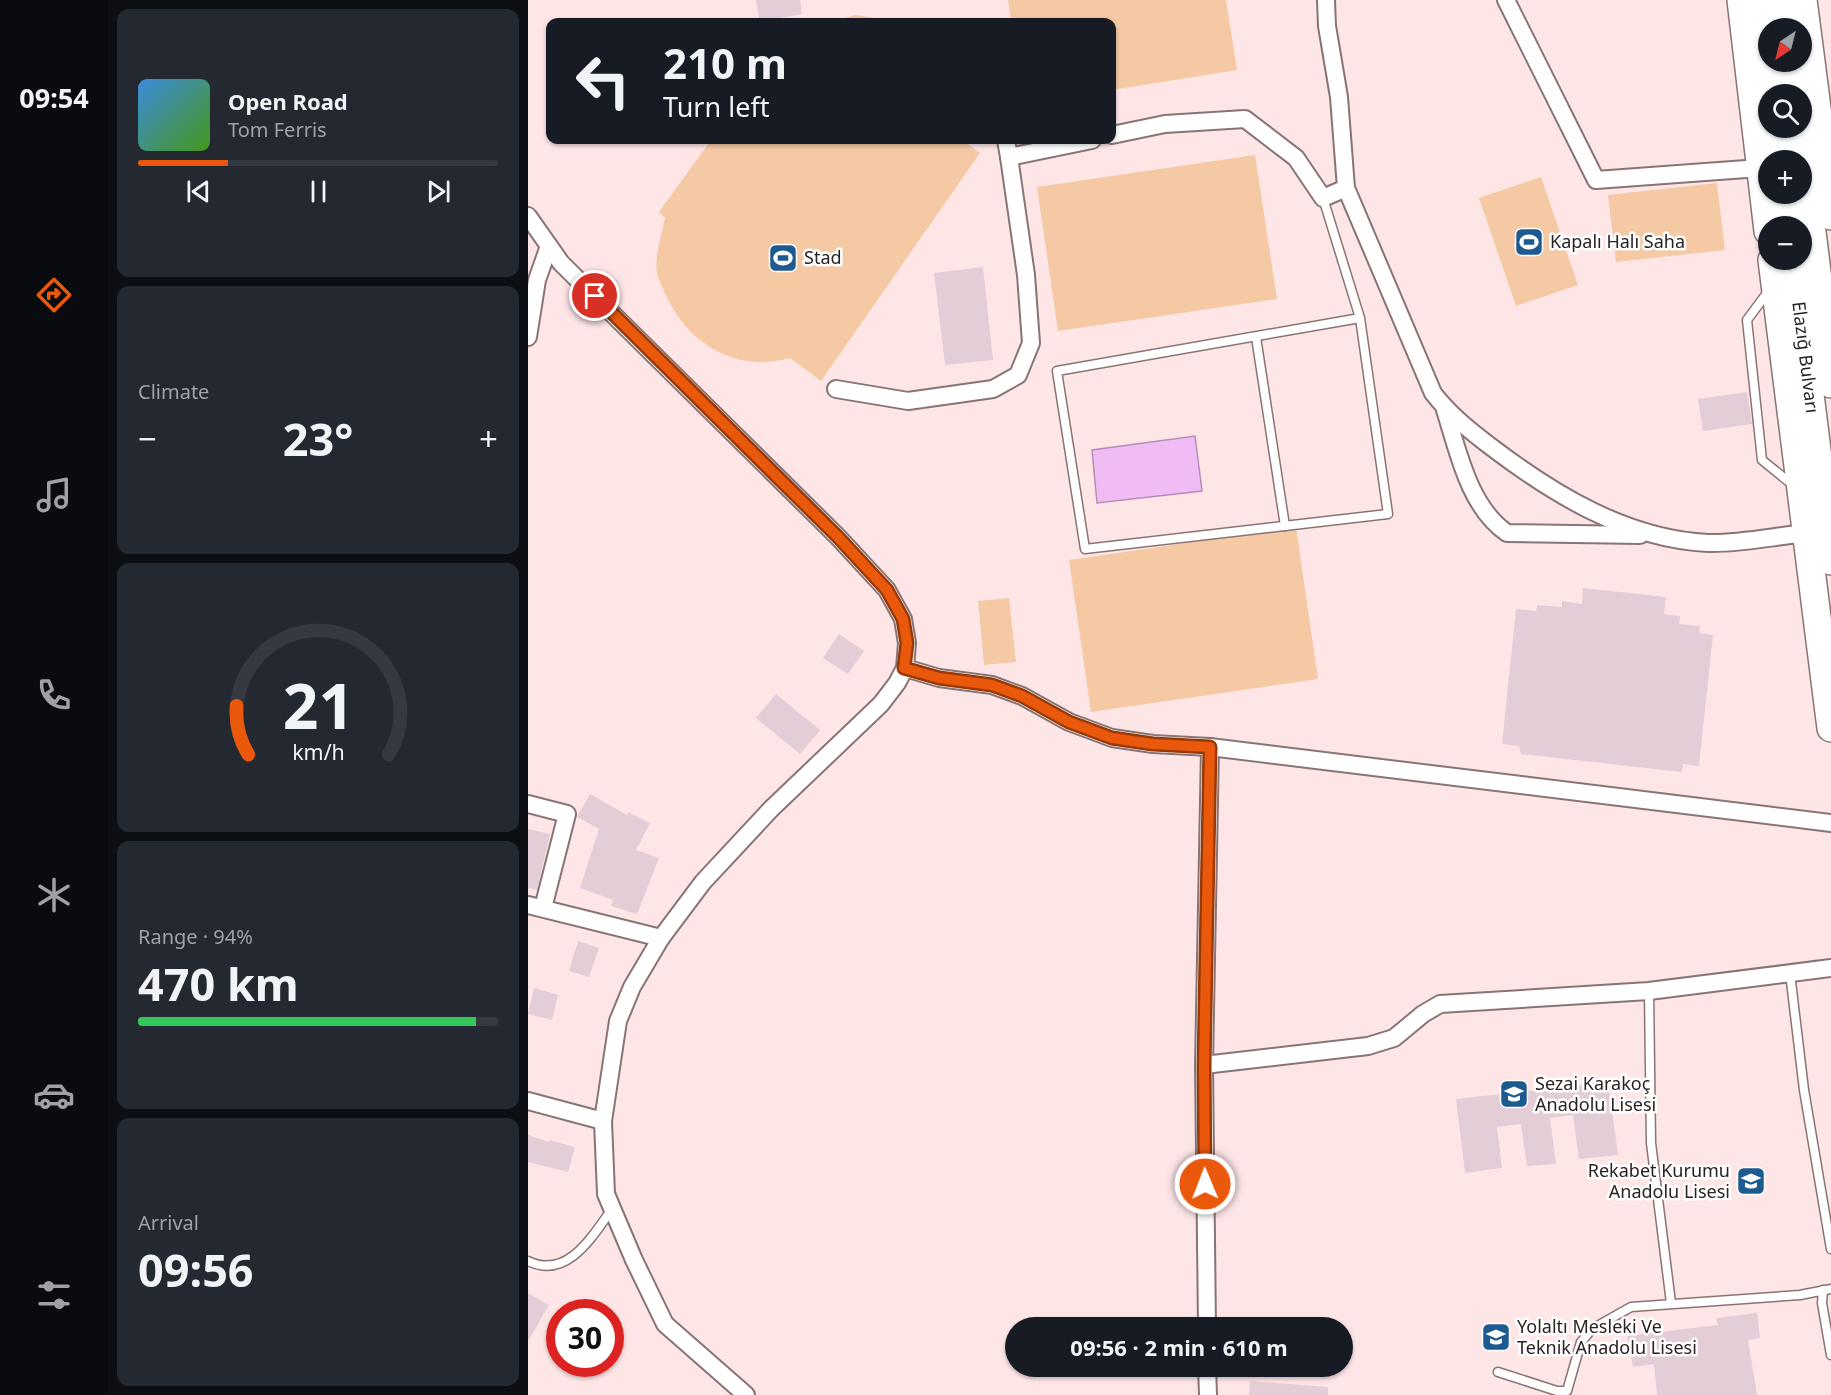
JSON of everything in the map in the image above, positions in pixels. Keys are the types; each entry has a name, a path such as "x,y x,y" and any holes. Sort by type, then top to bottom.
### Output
{"highway":[{"path":"1740,0 1767,150"},
{"path":"1759,0 1771,84"},
{"path":"1783,0 1785,18"},
{"path":"1803,0 1829,186 1831,216"},
{"name":"Elazığ Bulvarı","path":"1800,138 1831,384"},
{"path":"1774,270 1831,728"},
{"name":"Elazığ Bulvarı","path":"1794,270 1831,561"}],"street":[{"path":"1326,0 1327,26 1339,97 1340,135 1346,188 1434,393 1445,410 1464,468 1494,524 1507,533 1659,536 1709,543 1808,533"},
{"path":"1506,0 1596,180 1758,165"},
{"path":"1116,134 1165,124 1245,119 1296,158 1323,198 1346,188"},
{"path":"836,389 908,401 993,389 1018,375 1030,343 1026,275 1007,144"},
{"path":"1009,157 1072,144"},
{"path":"528,216 561,263 838,537 887,590 903,619 907,643 904,668 881,704 771,809 703,882 661,938 632,987 618,1021 603,1121 606,1194 665,1324 746,1395"},
{"path":"528,337 537,280 549,246"},
{"path":"1445,410 1521,469 1555,491 1584,507 1659,536"},
{"path":"904,668 939,678 992,685 1022,696 1069,722 1112,738 1153,744 1210,747 1831,823"},
{"path":"1207,1317 1204,1065 1210,747"},
{"path":"528,804 567,813 535,907 661,938"},
{"path":"1204,1065 1368,1046 1394,1038 1422,1014 1440,1004 1649,991 1831,968"},
{"path":"528,1101 603,1121"},
{"path":"1207,1377 1208,1395"}],"lane":[{"path":"1323,198 1360,318 1388,514 1085,549 1057,371 1360,318"},
{"path":"1774,270 1747,320 1762,460 1802,492"},
{"path":"1256,337 1285,526"},
{"path":"1790,973 1809,1124 1831,1249"},
{"path":"1649,991 1651,1143 1671,1303"},
{"path":"528,1261 549,1268 567,1261 585,1246 612,1209"},
{"path":"1498,1372 1557,1390 1568,1391 1581,1342 1592,1329 1631,1307 1800,1295 1827,1289"},
{"path":"1827,1289 1822,1303 1831,1355"}],"shaded area":[{"path":"1008,0 1226,0 1237,70 1116,89 1116,18 1010,18"},
{"path":"855,15 875,18 846,18"},
{"name":"Stad","path":"708,144 968,144 980,153 821,381 790,358 770,362 750,361 714,350 685,325 673,309 658,276 657,253 665,218 659,212"},
{"path":"1255,155 1277,299 1058,331 1037,187"},
{"name":"Kapalı Halı Saha","path":"1541,177 1578,285 1516,306 1479,198"},
{"path":"1717,183 1725,250 1616,262 1608,195"},
{"path":"1195,436 1202,491 1097,503 1092,450"},
{"path":"1296,527 1318,679 1091,712 1069,560"},
{"path":"1009,598 1016,662 984,665 978,601"}],"building":[{"path":"756,0 800,0 802,14 781,18 759,18"},
{"path":"983,267 993,360 945,365 934,273"},
{"path":"1747,392 1752,424 1703,431 1698,399"},
{"path":"1583,588 1666,597 1664,614 1680,616 1679,624 1700,626 1699,633 1713,635 1699,766 1683,764 1682,772 1521,754 1519,746 1502,744 1516,609 1536,611 1537,605 1562,607 1562,601 1582,604"},
{"path":"839,634 864,651 848,674 823,658"},
{"path":"776,694 820,730 800,754 756,718"},
{"path":"590,794 627,815 628,812 650,823 636,850 659,858 637,914 611,906 613,900 580,888 599,829 577,817"},
{"path":"528,829 550,834 537,890 528,888"},
{"path":"578,941 599,948 589,977 569,971"},
{"path":"534,988 558,995 552,1020 528,1014"},
{"path":"1608,1082 1618,1155 1579,1159 1573,1115 1550,1118 1556,1164 1527,1166 1521,1124 1497,1127 1502,1168 1465,1173 1456,1099"},
{"path":"528,1135 575,1147 568,1172 528,1162"},
{"path":"528,1293 546,1303 546,1310 528,1341"},
{"path":"1757,1313 1760,1338 1748,1340 1757,1395 1657,1395 1654,1364 1633,1367 1627,1336 1718,1325 1716,1318"},
{"path":"1250,1381 1328,1387 1328,1395 1249,1395"}],"place":[{"name":"Kapalı Halı Saha","path":"1529,242"},
{"name":"Stad","path":"783,258"},
{"name":"Sezai Karakoç Anadolu Lisesi","path":"1514,1094"},
{"name":"Rekabet Kurumu Anadolu Lisesi","path":"1751,1181"},
{"name":"Yolaltı Mesleki Ve Teknik Anadolu Lisesi","path":"1496,1337"}],"route":[{"path":"595,296 838,537 887,590 903,619 907,643 904,668 939,678 992,685 1022,696 1069,722 1112,738 1153,744 1210,747 1204,1065 1205,1184"}]}
